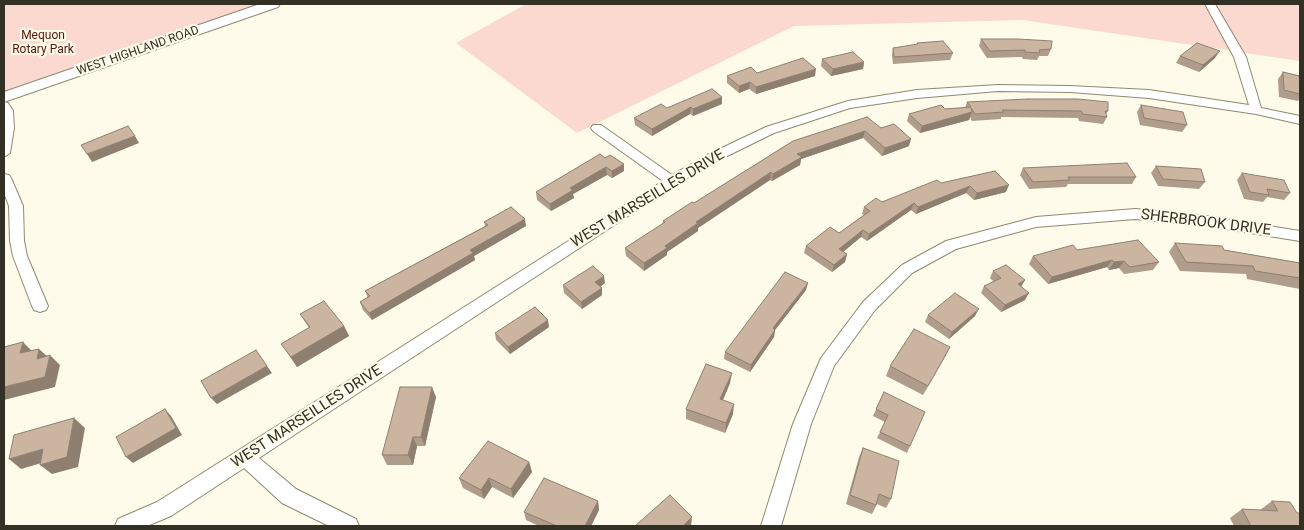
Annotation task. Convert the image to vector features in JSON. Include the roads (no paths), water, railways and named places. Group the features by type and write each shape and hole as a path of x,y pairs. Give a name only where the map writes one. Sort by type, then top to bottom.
{"main road":[{"name":"WEST HIGHLAND ROAD","path":"4,97 273,4"}],"street":[{"path":"1210,4 1240,58 1256,110"},
{"name":"WEST MARSEILLES DRIVE","path":"125,526 164,509 672,181 712,158 770,130 848,106 917,94 998,88 1070,89 1149,94 1256,110 1300,120"},
{"path":"4,106 7,111 8,128 4,153"},
{"path":"597,128 672,181"},
{"path":"4,178 16,206 17,241 20,256 40,306"},
{"name":"SHERBROOK DRIVE","path":"771,526 802,424 827,363 869,306 888,287 908,269 950,245 1036,222 1135,214 1200,220 1300,236"},
{"path":"245,457 289,496 349,526"}],"park label":[{"name":"Mequon Rotary Park","path":"43,43"}]}
